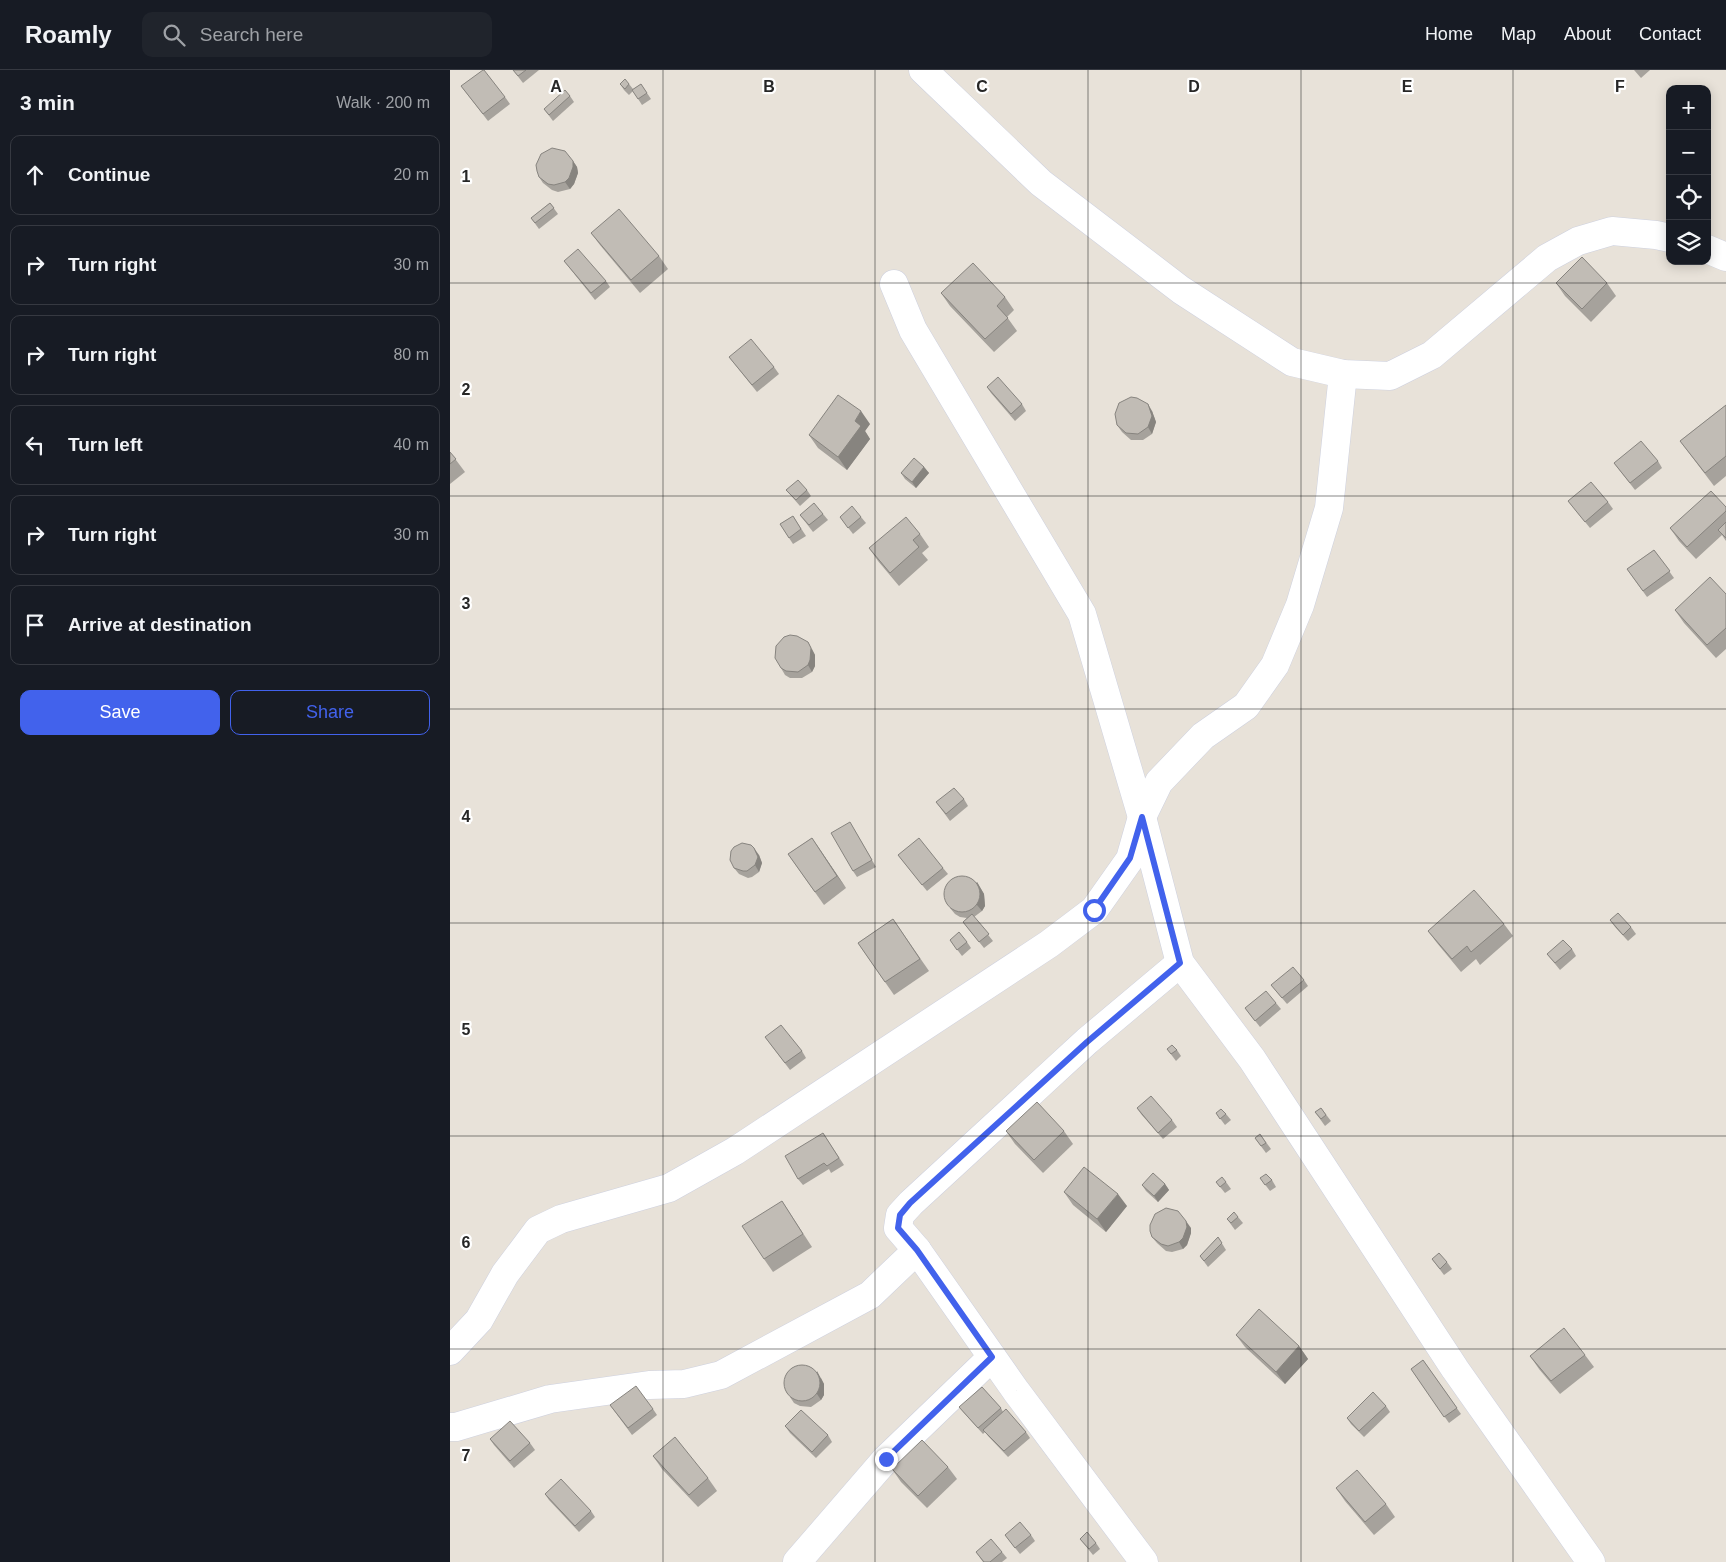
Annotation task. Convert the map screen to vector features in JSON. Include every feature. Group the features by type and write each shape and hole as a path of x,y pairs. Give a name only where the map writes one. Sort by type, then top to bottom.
{"street":[{"path":"923,70 1041,183 1181,290 1292,362 1343,374 1390,376 1432,355 1547,258 1578,241 1612,232 1666,237"},
{"path":"1711,251 1726,257"},
{"path":"894,284 912,330 1082,614 1142,817 1180,963 1252,1059 1455,1369 1591,1562"},
{"path":"450,1351 479,1320 505,1274 538,1230 561,1219 670,1188 735,1151 1049,944 1094,910 1130,858 1142,817 1159,782 1202,736 1246,706 1275,665 1300,605 1329,508 1343,374"},
{"path":"1144,1562 1016,1391 917,1250 898,1228 900,1215 910,1203 1087,1042 1180,963"},
{"path":"450,1427 456,1427 550,1399 649,1385 684,1384 721,1375 870,1295 917,1250"},
{"path":"797,1562 886,1459 992,1357"}],"building":[{"path":"483,70 505,97 483,114 461,86"},
{"path":"513,70 526,70 518,76"},
{"path":"625,79 629,84 625,89 620,84"},
{"path":"641,84 647,93 638,99 632,90"},
{"path":"565,90 570,96 549,115 544,109"},
{"path":"552,148 565,151 573,161 569,178 565,182 554,185 548,184 539,177 536,165 541,154"},
{"path":"550,203 554,208 535,223 531,218"},
{"path":"619,209 659,256 631,280 591,233"},
{"path":"578,249 606,281 591,293 564,261"},
{"path":"1582,257 1607,283 1582,309 1556,283"},
{"path":"973,263 1005,297 997,306 1008,318 985,339 941,293"},
{"path":"751,339 774,367 752,385 729,357"},
{"path":"998,377 1022,404 1011,414 987,387"},
{"path":"838,395 861,411 855,421 861,426 838,457 809,435"},
{"path":"1131,397 1148,404 1152,416 1148,427 1138,434 1126,433 1117,425 1115,414 1119,403"},
{"path":"1726,405 1726,456 1705,473 1680,441"},
{"path":"1641,441 1658,461 1630,483 1614,463"},
{"path":"450,452 456,459 450,464"},
{"path":"914,458 924,467 912,482 901,473"},
{"path":"798,480 807,490 796,500 786,490"},
{"path":"1591,482 1608,502 1585,522 1568,501"},
{"path":"1711,491 1726,507 1726,511 1687,547 1670,528"},
{"path":"814,503 823,514 809,525 800,515"},
{"path":"852,506 861,517 848,528 840,517"},
{"path":"793,516 801,529 789,538 780,524"},
{"path":"906,517 920,534 913,540 919,547 890,573 869,548"},
{"path":"1726,522 1726,538 1718,530"},
{"path":"1654,550 1670,571 1643,591 1627,569"},
{"path":"1710,577 1726,594 1726,628 1707,645 1675,610"},
{"path":"790,635 797,636 808,642 811,648 808,665 798,672 786,671 781,668 775,658 776,646 784,637"},
{"path":"954,788 964,799 946,814 936,802"},
{"path":"850,822 872,860 853,871 831,833"},
{"path":"812,838 837,876 815,892 788,854"},
{"path":"919,838 943,868 922,885 898,855"},
{"path":"742,843 751,845 758,857 755,865 747,871 734,868 730,860 731,851"},
{"path":"962,876 969,877 975,881 979,887 979,901 975,907 969,911 962,912 955,911 949,907 945,901 944,894 945,887 949,881 955,877"},
{"path":"1474,890 1504,924 1471,952 1467,946 1452,959 1428,931"},
{"path":"1618,913 1631,927 1623,935 1610,920"},
{"path":"972,914 989,934 979,942 963,922"},
{"path":"893,919 920,959 885,982 858,943"},
{"path":"959,932 967,942 957,950 950,940"},
{"path":"1563,940 1572,949 1555,963 1547,954"},
{"path":"1293,967 1304,980 1282,998 1271,985"},
{"path":"1266,991 1276,1003 1255,1021 1245,1008"},
{"path":"781,1025 802,1051 785,1063 765,1037"},
{"path":"1172,1045 1177,1050 1171,1054 1167,1049"},
{"path":"1151,1096 1172,1120 1158,1133 1137,1108"},
{"path":"1037,1102 1064,1131 1034,1160 1006,1131"},
{"path":"1321,1108 1326,1115 1321,1119 1315,1112"},
{"path":"1221,1109 1226,1114 1220,1119 1216,1113"},
{"path":"823,1133 839,1158 827,1166 824,1163 798,1179 785,1156"},
{"path":"1260,1134 1266,1143 1261,1146 1255,1138"},
{"path":"1084,1167 1118,1194 1097,1219 1064,1192"},
{"path":"1153,1173 1165,1184 1154,1196 1142,1185"},
{"path":"1266,1174 1272,1180 1265,1185 1260,1178"},
{"path":"1222,1177 1226,1182 1220,1187 1216,1182"},
{"path":"782,1201 803,1234 764,1259 742,1226"},
{"path":"1166,1208 1178,1211 1186,1221 1187,1227 1183,1238 1179,1242 1168,1246 1161,1244 1152,1237 1150,1231 1150,1225 1155,1214"},
{"path":"1234,1212 1238,1217 1231,1223 1227,1219"},
{"path":"1218,1237 1222,1243 1204,1261 1200,1256"},
{"path":"1439,1253 1447,1262 1440,1269 1432,1259"},
{"path":"1259,1309 1299,1346 1276,1372 1236,1335"},
{"path":"1564,1328 1585,1355 1551,1381 1530,1356"},
{"path":"1423,1360 1457,1408 1444,1417 1411,1369"},
{"path":"802,1365 809,1366 815,1370 819,1376 819,1390 815,1396 809,1400 802,1401 795,1400 789,1396 785,1390 784,1383 785,1376 789,1370 795,1366"},
{"path":"636,1386 653,1409 628,1428 610,1405"},
{"path":"982,1387 1001,1408 978,1428 959,1407"},
{"path":"1373,1392 1386,1406 1359,1431 1347,1418"},
{"path":"1006,1409 1026,1432 1004,1451 983,1430"},
{"path":"801,1410 828,1435 812,1452 785,1426"},
{"path":"510,1421 530,1443 510,1461 490,1439"},
{"path":"675,1437 708,1478 689,1495 653,1456"},
{"path":"922,1440 948,1467 918,1496 892,1469"},
{"path":"1357,1470 1386,1504 1365,1522 1336,1488"},
{"path":"561,1479 591,1511 575,1526 545,1494"},
{"path":"1020,1522 1031,1535 1015,1548 1005,1535"},
{"path":"1087,1532 1096,1543 1089,1549 1080,1539"},
{"path":"991,1539 1002,1552 990,1562 984,1562 976,1552"}],"route":[{"path":"886,1459 992,1357 917,1250 898,1228 900,1215 910,1203 957,1159 1087,1042 1180,963 1142,817 1130,858 1094,910"}]}
